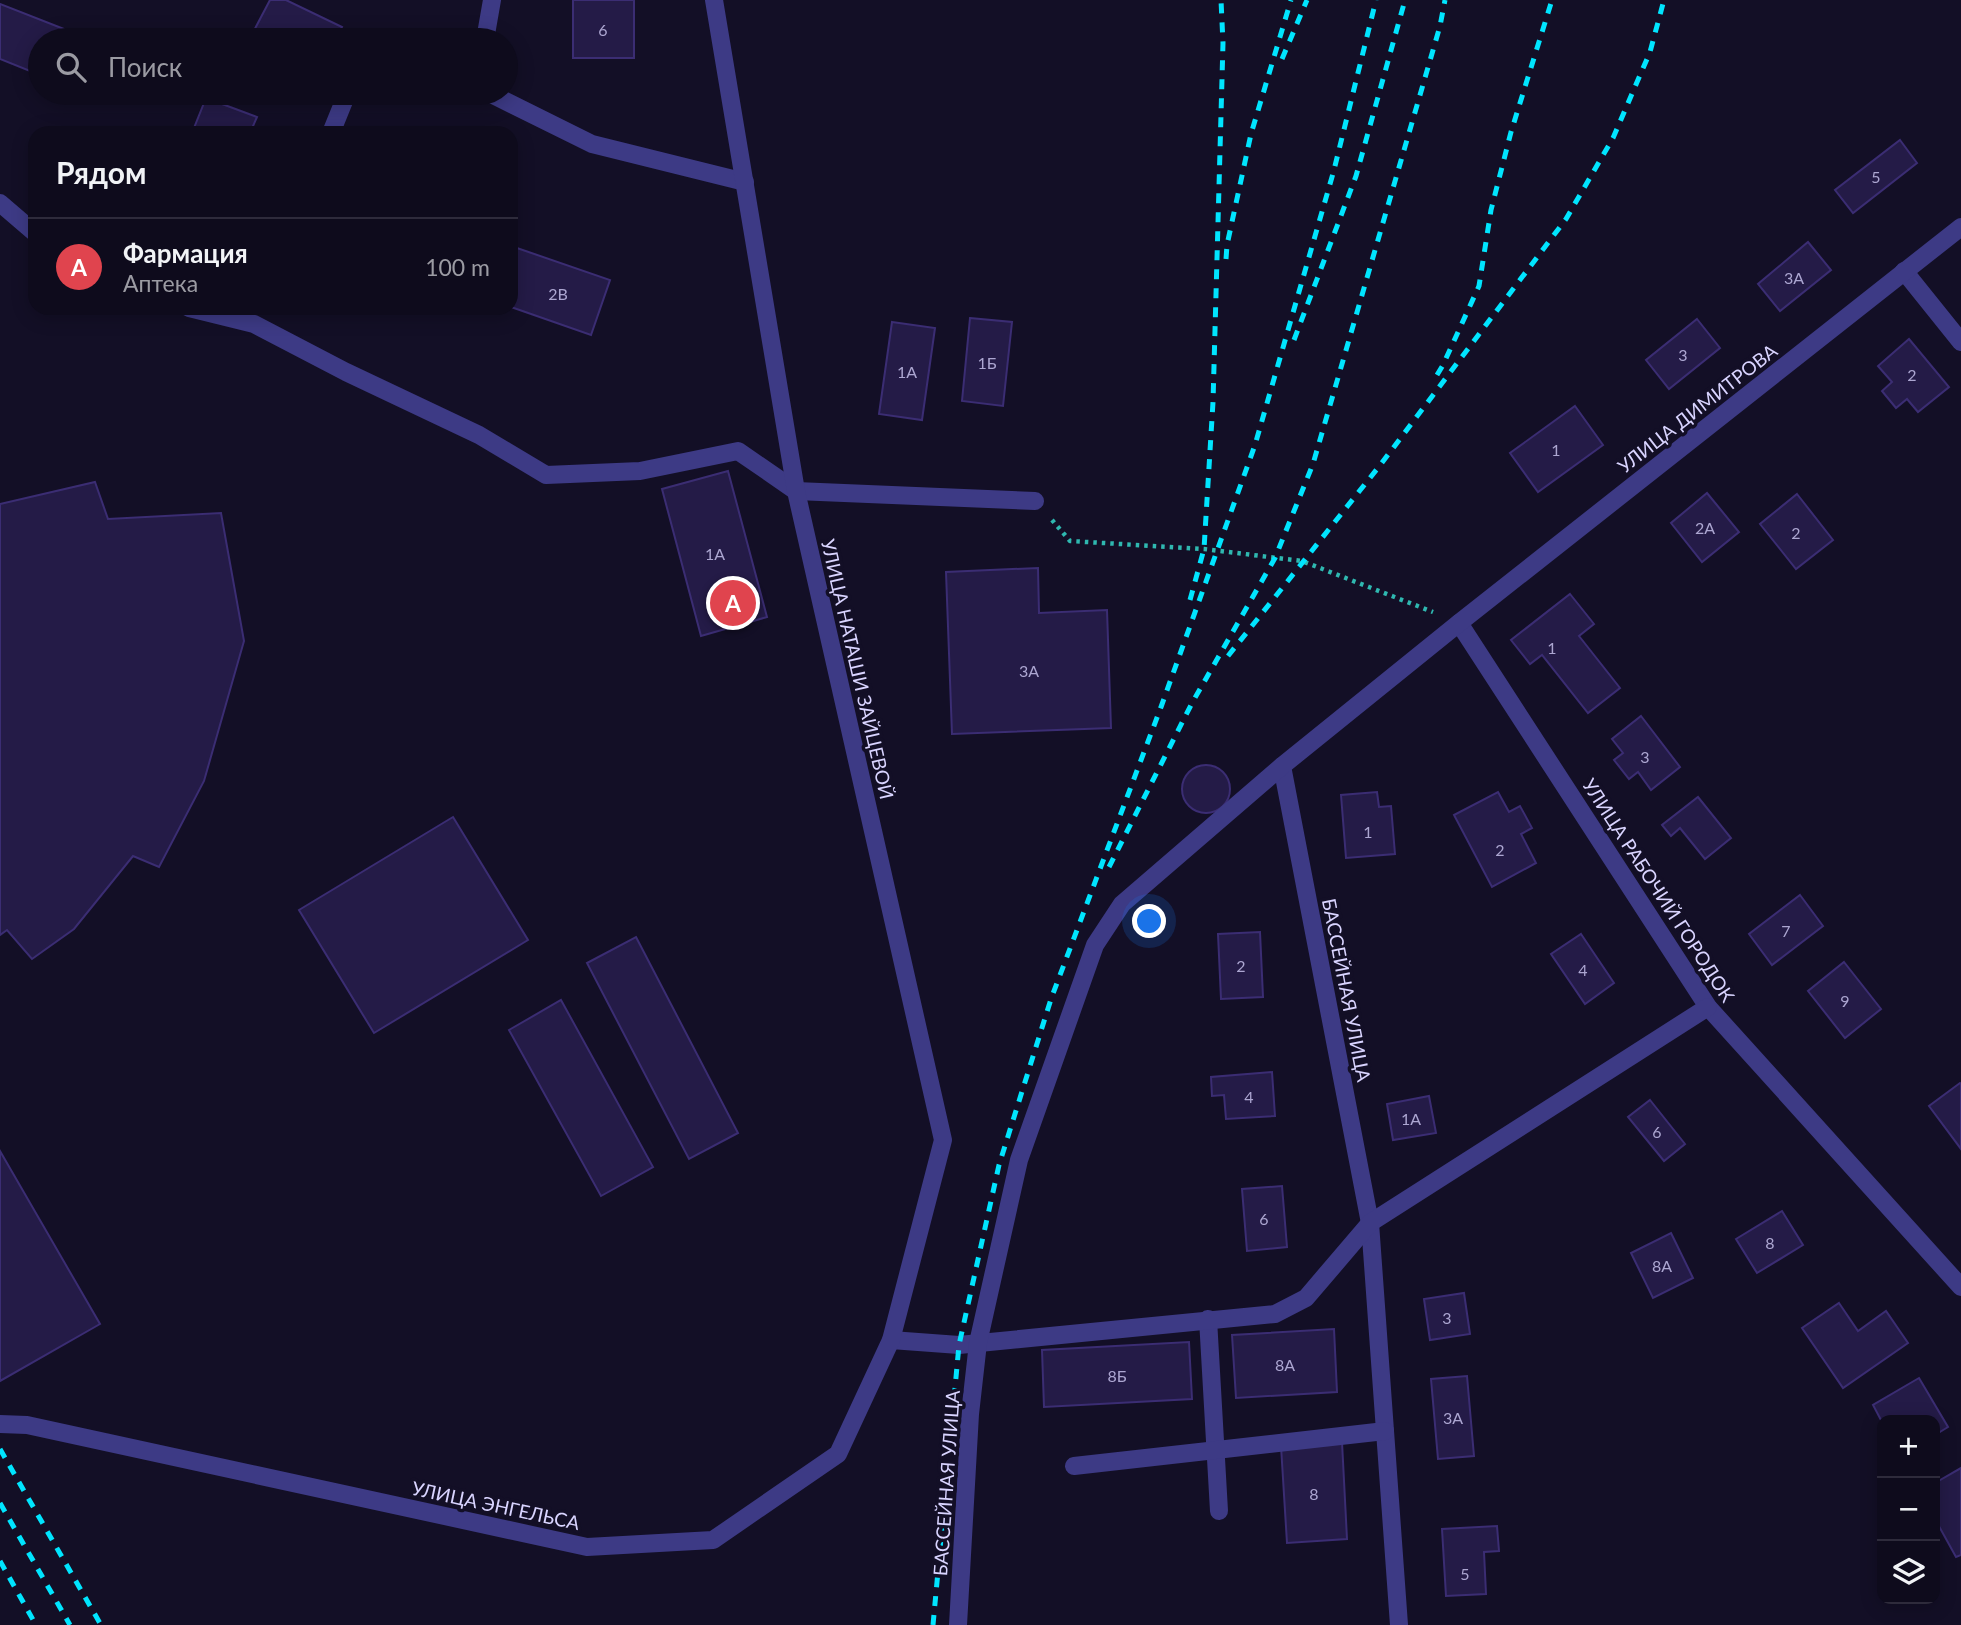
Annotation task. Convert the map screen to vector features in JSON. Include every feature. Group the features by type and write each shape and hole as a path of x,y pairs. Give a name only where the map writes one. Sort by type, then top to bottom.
{"street":[{"path":"487,28 492,0"},
{"name":"УЛИЦА НАТАШИ ЗАЙЦЕВОЙ","path":"714,0 796,491 943,1140 891,1340"},
{"path":"334,126 342,105"},
{"path":"513,105 592,144 745,182"},
{"path":"0,203 28,227"},
{"name":"УЛИЦА ДИМИТРОВА","path":"1282,766 1961,227"},
{"path":"1904,271 1961,342"},
{"path":"258,316 346,372 479,435 546,475 640,471 738,451 796,491 1035,501"},
{"name":"УЛИЦА РАБОЧИЙ ГОРОДОК","path":"1460,623 1708,1007 1961,1287"},
{"name":"БАССЕЙНАЯ УЛИЦА","path":"958,1625 970,1414 978,1343 1019,1160 1095,945 1122,904 1282,766 1370,1223 1399,1625"},
{"path":"891,1340 959,1345 1275,1314 1306,1298 1370,1223 1708,1007"},
{"path":"1208,1320 1219,1511"},
{"name":"УЛИЦА ЭНГЕЛЬСА","path":"0,1424 27,1425 587,1547 713,1541 838,1454 891,1340"},
{"path":"1074,1466 1385,1431"}],"path":[{"path":"1035,501 1070,541 1204,549 1302,561 1460,623"}],"building":[{"path":"270,0 286,0 342,27 341,28 255,28"},
{"path":"573,0 634,0 634,58 573,58"},
{"path":"0,4 61,28 28,28 28,70 0,59"},
{"path":"203,105 225,105 257,117 253,126 195,126"},
{"path":"1900,140 1917,163 1853,213 1835,190"},
{"path":"1808,242 1831,270 1780,311 1758,284"},
{"path":"518,248 610,280 591,335 518,309"},
{"path":"970,318 1012,322 1003,406 962,401"},
{"path":"1697,319 1720,348 1669,389 1646,360"},
{"path":"892,322 935,328 922,420 879,414"},
{"path":"1909,339 1949,387 1918,412 1907,399 1896,408 1882,391 1892,382 1878,366"},
{"path":"1575,406 1603,445 1538,492 1510,453"},
{"path":"728,471 767,617 701,636 662,489"},
{"path":"95,482 108,519 221,513 244,641 204,781 159,867 133,856 74,929 32,959 7,930 0,935 0,504"},
{"path":"1707,493 1739,532 1702,562 1671,523"},
{"path":"1797,494 1833,540 1796,569 1760,524"},
{"path":"1038,568 1039,613 1107,610 1111,728 952,734 946,572"},
{"path":"1570,594 1594,624 1579,636 1620,688 1588,713 1542,655 1530,664 1511,640"},
{"path":"1641,716 1680,767 1651,790 1638,772 1629,779 1614,760 1623,753 1612,739"},
{"path":"1206,765 1223,772 1230,789 1223,806 1206,813 1189,806 1182,789 1189,772"},
{"path":"1377,792 1379,807 1391,806 1395,854 1346,858 1341,795"},
{"path":"1498,792 1509,812 1520,806 1532,828 1521,834 1536,863 1492,887 1454,815"},
{"path":"1698,797 1731,838 1705,859 1680,828 1671,836 1662,825"},
{"path":"453,817 528,940 374,1033 299,910"},
{"path":"1800,895 1823,926 1772,965 1749,934"},
{"path":"1260,932 1263,997 1221,999 1218,934"},
{"path":"1581,934 1614,983 1585,1004 1551,954"},
{"path":"636,937 738,1133 689,1159 587,963"},
{"path":"1844,962 1881,1009 1845,1038 1808,991"},
{"path":"561,1000 653,1167 601,1196 509,1030"},
{"path":"1272,1072 1275,1116 1226,1119 1224,1095 1212,1096 1211,1077"},
{"path":"1961,1084 1961,1149 1929,1106"},
{"path":"1429,1096 1436,1133 1393,1140 1387,1104"},
{"path":"1650,1100 1685,1144 1664,1161 1628,1117"},
{"path":"0,1151 100,1324 0,1381"},
{"path":"1282,1186 1287,1247 1247,1251 1242,1189"},
{"path":"1782,1211 1803,1245 1757,1273 1736,1239"},
{"path":"1671,1233 1693,1278 1653,1298 1631,1253"},
{"path":"1464,1293 1470,1334 1430,1340 1424,1299"},
{"path":"1839,1303 1858,1331 1886,1311 1908,1343 1843,1388 1802,1328"},
{"path":"1334,1329 1337,1392 1236,1398 1232,1335"},
{"path":"1189,1342 1192,1399 1044,1407 1042,1350"},
{"path":"1467,1376 1474,1456 1438,1459 1431,1379"},
{"path":"1919,1378 1948,1427 1940,1432 1940,1415 1878,1415 1873,1405"},
{"path":"1342,1442 1347,1539 1287,1543 1281,1446"},
{"path":"1961,1468 1961,1555 1956,1557 1940,1528 1940,1480"},
{"path":"1497,1526 1499,1551 1484,1552 1486,1594 1446,1596 1442,1529"}],"railway":[{"path":"1190,600 1204,549 1213,402 1223,43 1221,0"},
{"path":"1226,259 1251,134 1291,0"},
{"path":"1282,59 1307,0"},
{"path":"933,1625 959,1345 999,1165 1051,999 1161,707 1255,445 1334,170 1376,0"},
{"path":"1294,340 1356,176 1405,0"},
{"path":"1109,867 1192,703 1275,558 1313,464 1440,26 1445,0"},
{"path":"1437,375 1479,286 1491,210 1511,132 1552,0"},
{"path":"1228,656 1381,464 1566,219 1613,138 1650,52 1664,0"},
{"path":"0,1449 101,1625"},
{"path":"0,1503 70,1625"},
{"path":"0,1561 36,1625"}],"place":[{"name":"Фармация","path":"733,603"}]}
